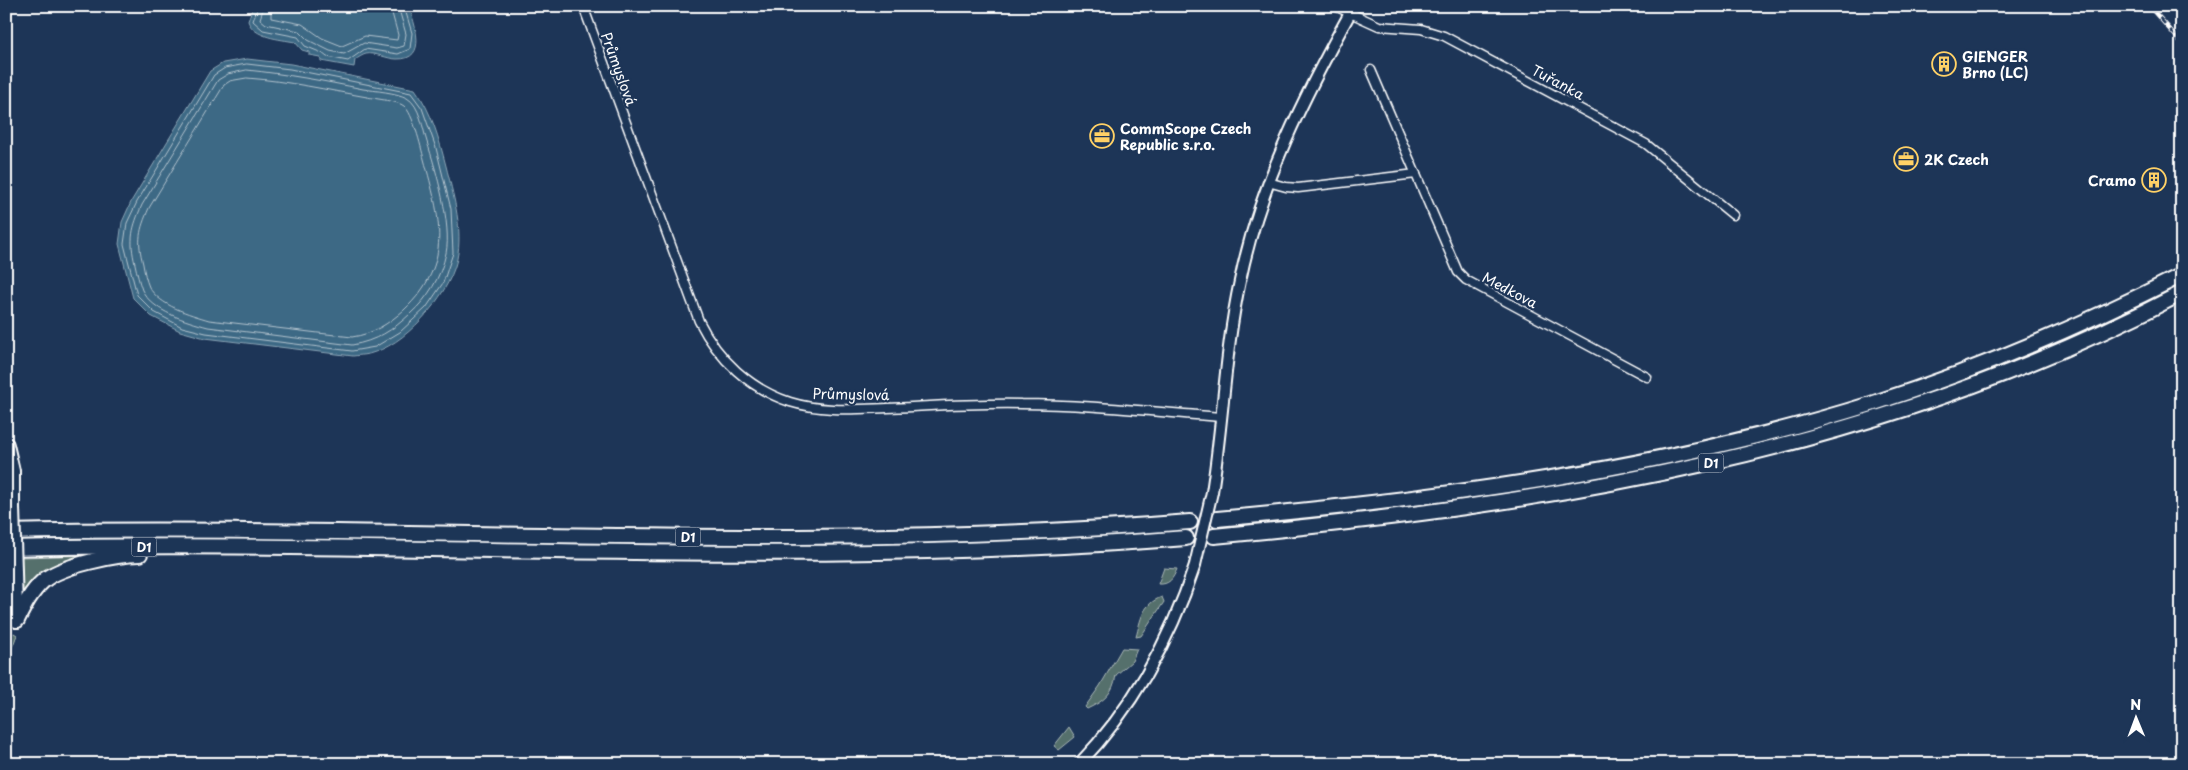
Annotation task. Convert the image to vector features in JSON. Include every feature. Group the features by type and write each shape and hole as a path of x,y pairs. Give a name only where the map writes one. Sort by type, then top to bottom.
{"highway":[{"name":"D1","path":"1217,520 1395,501 1523,482 1655,459 1769,433 1873,403 1979,366 2098,316 2182,275"},
{"name":"D1","path":"1214,536 1361,521 1480,505 1647,477 1790,444 1922,404 1988,380 2070,346 2182,293"},
{"path":"6,446 12,471 14,612 17,620 34,590 44,580 63,570 88,563 135,554 233,554 282,548"},
{"name":"D1","path":"6,532 185,530 746,538 992,534 1190,522"},
{"path":"6,526 38,532"},
{"name":"D1","path":"6,548 282,548 783,554 992,550 1186,538"}],"street":[{"name":"Průmyslová","path":"583,6 699,321 708,338 727,362 763,390 790,402 829,408 1048,404 1222,417"},
{"name":"Tuřanka","path":"1335,6 1352,10 1379,26 1421,29 1444,36 1646,144 1733,216"},
{"path":"1079,764 1104,735 1142,681 1175,620 1195,565 1212,492 1239,283 1254,224 1268,182 1290,129 1352,10"},
{"name":"Medkova","path":"1371,70 1458,272 1466,280 1646,377"},
{"path":"1268,182 1298,188 1416,174"}],"green space":[{"path":"97,555 53,567 35,580 21,600 21,557"},
{"path":"1164,568 1177,569 1170,581 1158,584"},
{"path":"1162,597 1164,602 1141,636 1136,637 1146,608"},
{"path":"14,633 17,635 6,663 6,636"},
{"path":"1122,648 1137,649 1132,661 1116,675 1113,687 1107,696 1087,709 1085,707 1100,686"},
{"path":"1069,727 1075,737 1059,750 1054,746"}],"water":[{"path":"253,6 409,6 416,31 416,47 413,54 407,58 397,59 365,54 355,60 354,67 321,61 320,57 309,55 309,52 302,50 295,42 268,37 251,27 248,21"},
{"path":"247,59 291,64 415,89 426,107 438,136 454,198 459,231 458,253 455,267 448,282 428,312 402,337 388,346 372,353 353,356 205,338 180,331 151,316 133,298 119,244 122,222 132,200 210,71 223,63"}],"railway":[{"path":"2149,6 2182,43"}],"place":[{"name":"GIENGER Brno (LC)","path":"1944,64"},
{"name":"CommScope Czech Republic s.r.o.","path":"1102,136"},
{"name":"2K Czech","path":"1906,159"},
{"name":"Cramo","path":"2154,180"}]}
